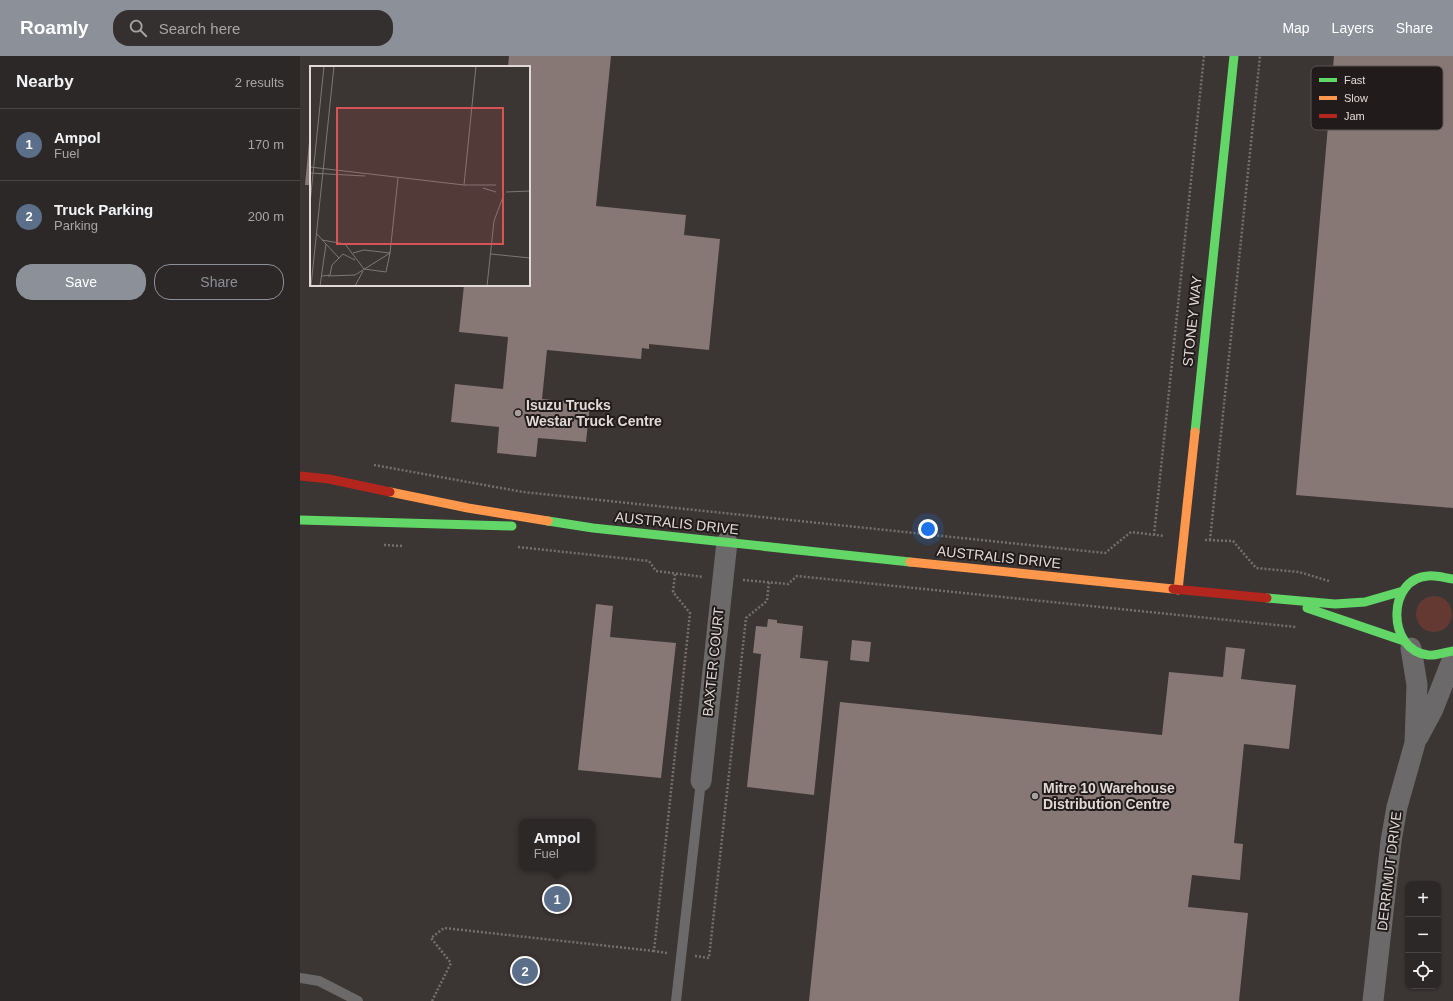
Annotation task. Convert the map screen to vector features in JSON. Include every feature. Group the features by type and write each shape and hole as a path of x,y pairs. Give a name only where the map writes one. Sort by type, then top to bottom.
{"street":[{"name":"STONEY WAY","path":"1178,590 1234,56"},
{"name":"AUSTRALIS DRIVE","path":"300,476 329,479 468,508 593,528 1178,590 1354,604 1403,591"},
{"name":"AUSTRALIS DRIVE","path":"300,520 593,528"},
{"name":"BAXTER COURT","path":"700,781 726,542"},
{"path":"1408,644 1397,627 1395,612 1396,604 1403,591 1418,579 1426,576 1436,575 1453,579"},
{"name":"AUSTRALIS DRIVE","path":"1284,599 1339,621 1408,644 1428,655 1437,656 1453,651"},
{"name":"DERRIMUT DRIVE","path":"1408,644 1417,685 1415,743"},
{"name":"DERRIMUT DRIVE","path":"1373,1001 1391,841 1397,807 1415,743 1432,709 1453,658"}],"lane":[{"path":"676,1001 700,781"},
{"path":"300,978 319,981 358,1001"}],"path":[{"path":"371,464 523,492 1105,553 1131,532 1154,535 1204,56"},
{"path":"1210,540 1260,56"},
{"path":"432,1001 451,963 431,938 444,928 654,951"}],"shaded area":[{"path":"1434,596 1444,599 1449,604 1452,614 1449,624 1444,629 1434,632 1424,629 1419,624 1416,614 1419,604 1424,599"}],"building":[{"path":"509,56 611,56 596,206 686,215 684,235 720,239 709,350 649,344 649,349 642,348 641,359 547,350 542,399 590,404 586,442 538,438 536,457 497,453 499,427 451,422 455,384 503,389 508,337 459,332 464,286 530,286 530,66 508,66"},
{"path":"1334,56 1453,56 1453,508 1296,495 1328,130 1443,130 1443,66 1333,66"},
{"path":"310,131 310,185 305,185"},
{"path":"596,604 613,606 610,637 676,643 661,778 578,770"},
{"path":"768,619 777,620 777,623 803,626 800,658 828,661 814,795 747,787 761,654 753,653 756,626 767,627"},
{"path":"852,640 871,642 869,662 850,660"},
{"name":"Mitre 10 Warehouse Distribution Centre","path":"1226,647 1245,649 1241,679 1296,685 1289,749 1244,744 1234,843 1243,844 1240,880 1192,875 1188,907 1248,913 1239,1001 809,1001 840,702 1162,735 1169,672 1223,677"}],"traffic: fast":[{"path":"1195,432 1234,56"},
{"path":"300,520 512,526"},
{"path":"548,521 593,528 910,562"},
{"path":"1453,579 1428,576 1415,580 1405,588 1399,601 1397,614 1399,628 1405,641 1414,650 1428,655 1453,651"},
{"path":"1267,598 1335,604 1365,602 1403,591"},
{"path":"1307,608 1404,641"}],"traffic: slow":[{"path":"1178,590 1195,432"},
{"path":"390,492 468,508 548,521"},
{"path":"910,562 1173,589"}],"traffic: jam":[{"path":"300,476 329,479 390,492"},
{"path":"1173,589 1267,598"}],"place":[{"name":"Isuzu Trucks Westar Truck Centre","path":"518,413"},
{"name":"Mitre 10 Warehouse Distribution Centre","path":"1035,796"},
{"name":"Ampol","path":"557,899"},
{"name":"Truck Parking","path":"525,971"}]}
